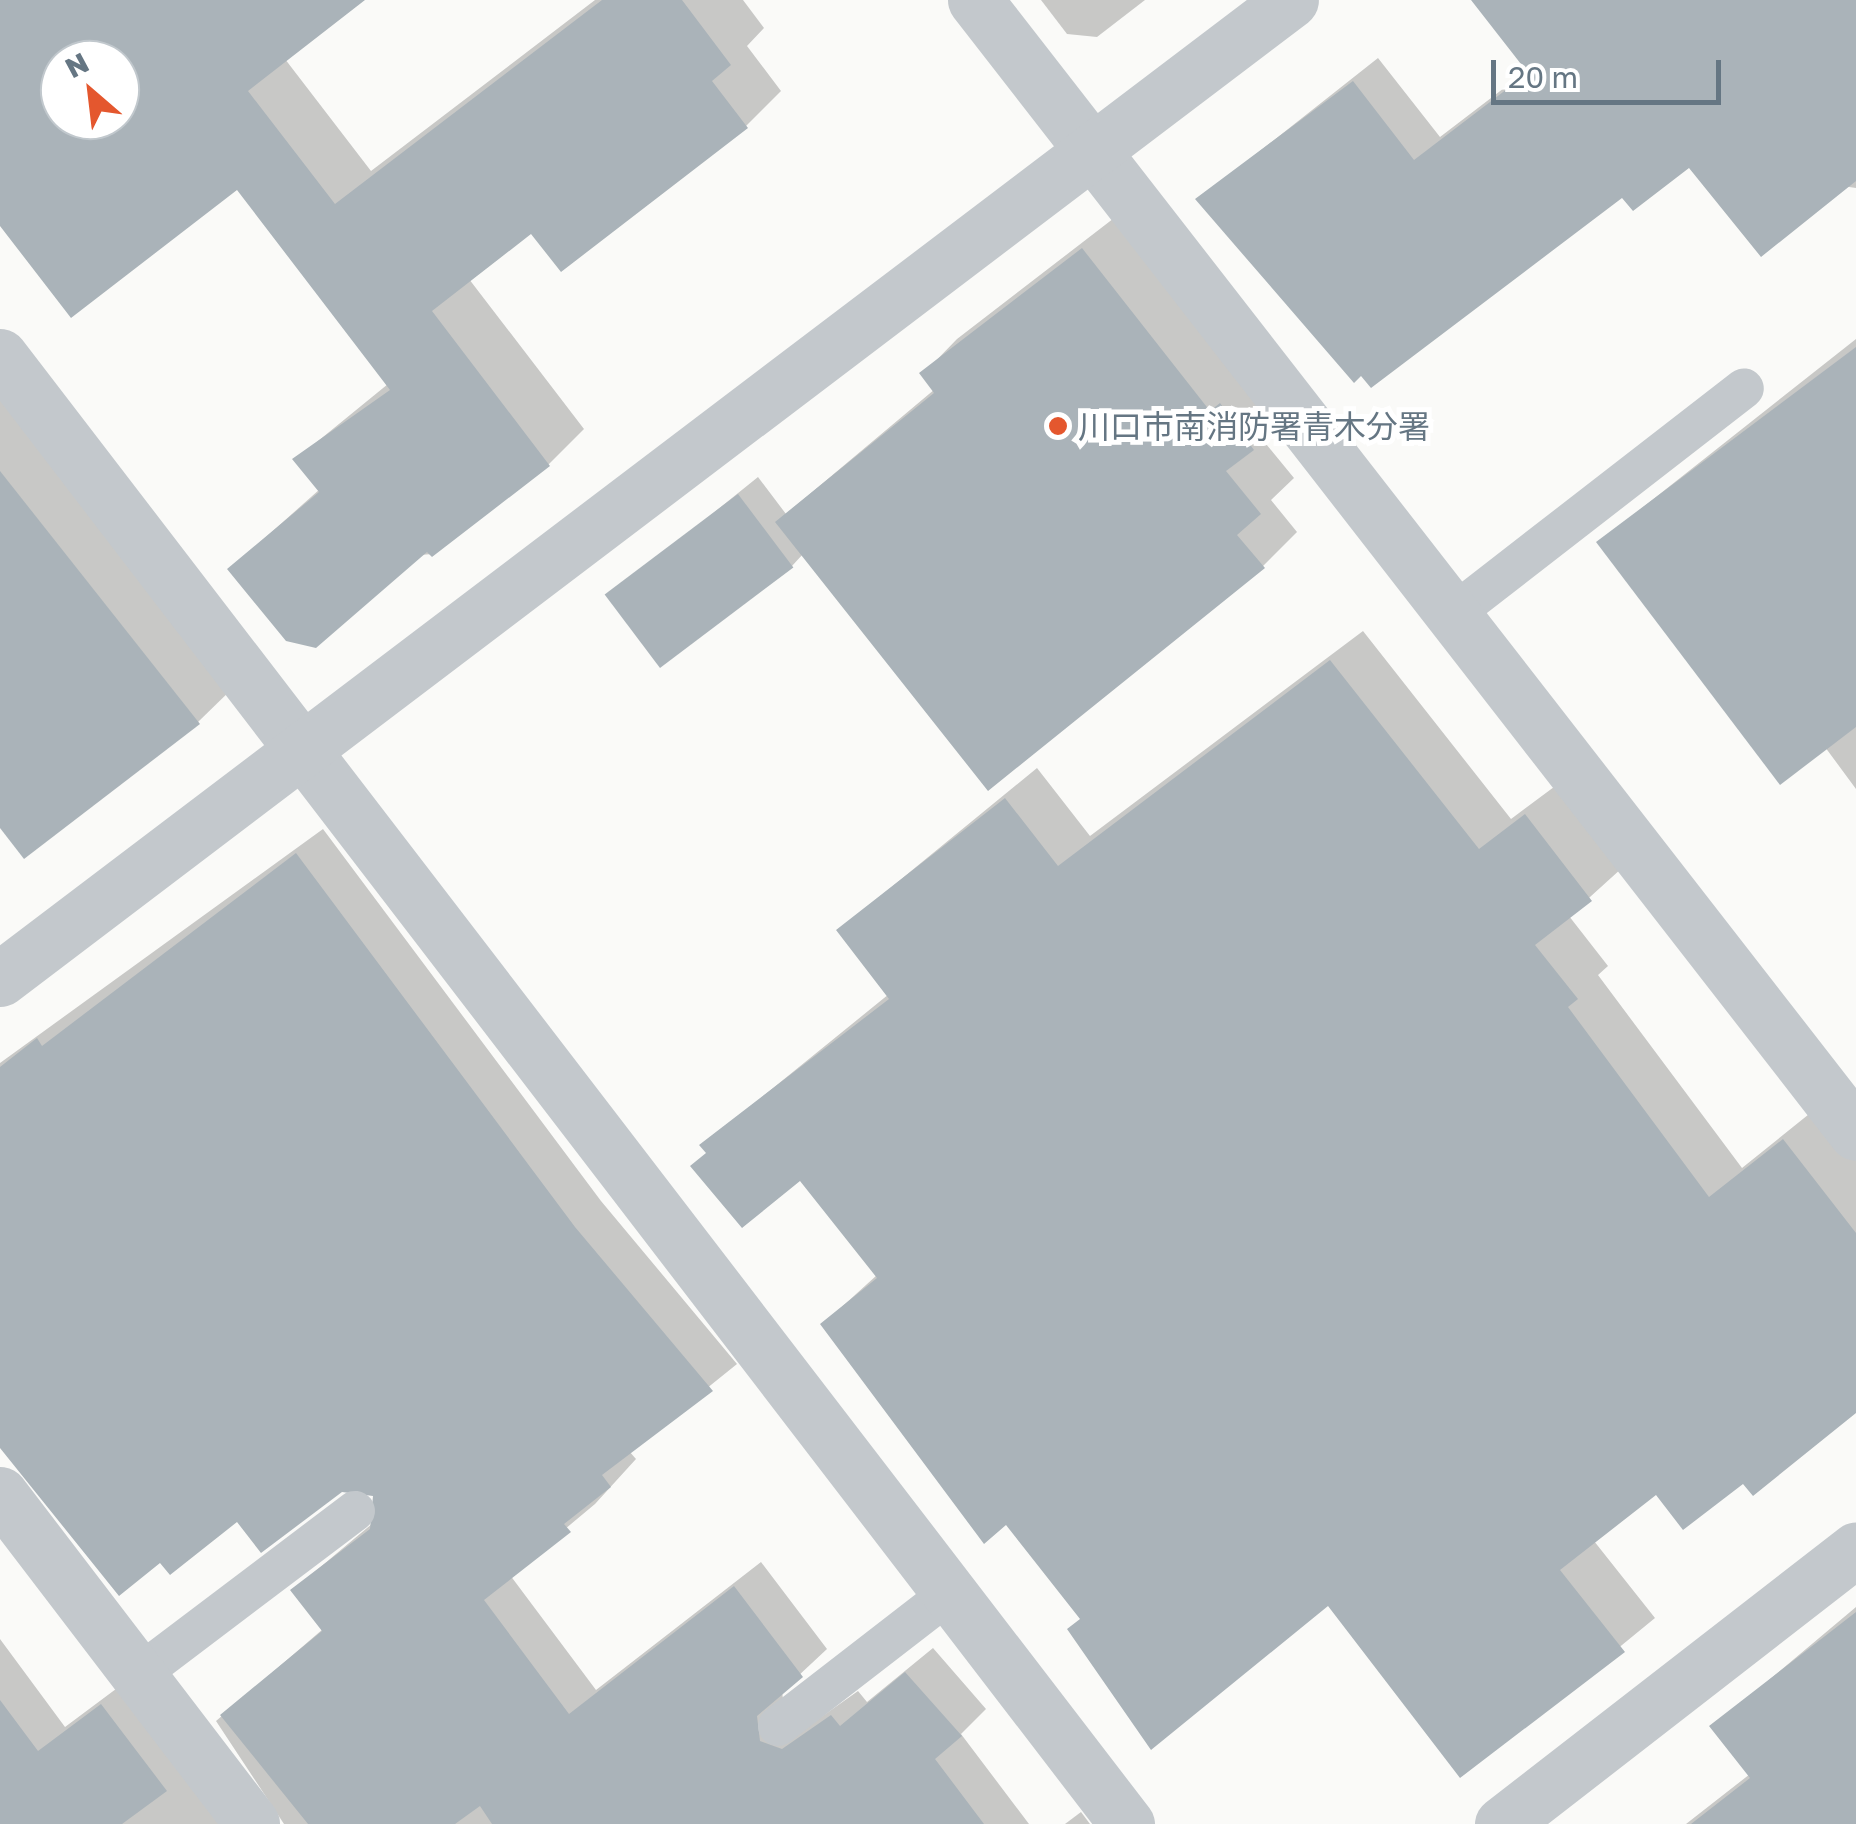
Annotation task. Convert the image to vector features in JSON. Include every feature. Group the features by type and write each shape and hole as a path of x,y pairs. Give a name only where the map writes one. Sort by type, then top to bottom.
{"street":[{"path":"976,0 1856,1132"},
{"path":"0,979 1291,0"},
{"path":"0,356 300,754 1127,1824"},
{"path":"0,1494 252,1824"},
{"path":"1502,1824 1856,1549"}],"lane":[{"path":"1453,614 1744,388"},
{"path":"138,1675 355,1511"},
{"path":"778,1726 950,1594"}],"building":[{"path":"0,0 365,0 248,91 335,204 602,0 682,0 731,65 712,81 748,128 561,272 531,234 432,311 550,466 432,557 427,552 316,648 286,641 227,569 319,492 292,459 390,390 237,190 71,318 0,226"},
{"path":"1471,0 1856,0 1856,181 1761,257 1689,168 1633,211 1622,198 1371,388 1361,376 1354,383 1195,199 1353,81 1414,160 1528,73"},
{"path":"1082,248 1210,411 1220,403 1254,450 1226,471 1261,514 1237,535 1265,568 988,791 775,522 934,393 919,373"},
{"path":"1856,347 1856,727 1780,785 1596,542"},
{"path":"0,471 200,724 24,859 0,828"},
{"path":"738,494 793,567 660,668 605,595"},
{"path":"1330,660 1479,849 1525,814 1592,901 1535,945 1578,999 1568,1007 1709,1197 1783,1139 1856,1233 1856,1413 1753,1496 1743,1484 1683,1530 1656,1495 1560,1570 1625,1652 1460,1778 1328,1606 1151,1750 1067,1629 1080,1619 1006,1525 984,1544 820,1324 877,1278 800,1181 742,1228 690,1166 706,1153 699,1145 889,999 836,930 1005,798 1058,866"},
{"path":"296,853 575,1227 713,1391 602,1475 611,1487 564,1524 571,1532 484,1600 569,1714 734,1586 803,1677 757,1716 760,1741 782,1749 831,1715 840,1726 905,1672 962,1736 935,1759 984,1824 492,1824 480,1806 455,1824 308,1824 220,1715 322,1631 290,1590 370,1529 373,1496 342,1492 261,1553 237,1522 170,1575 160,1563 119,1596 0,1448 0,1067 37,1038 42,1046"},
{"path":"1856,1612 1856,1824 1691,1824 1750,1778 1709,1726"},
{"path":"0,1700 38,1751 101,1704 167,1791 122,1824 0,1824"}],"place":[{"name":"川口市南消防署青木分署","path":"1058,426"}]}
